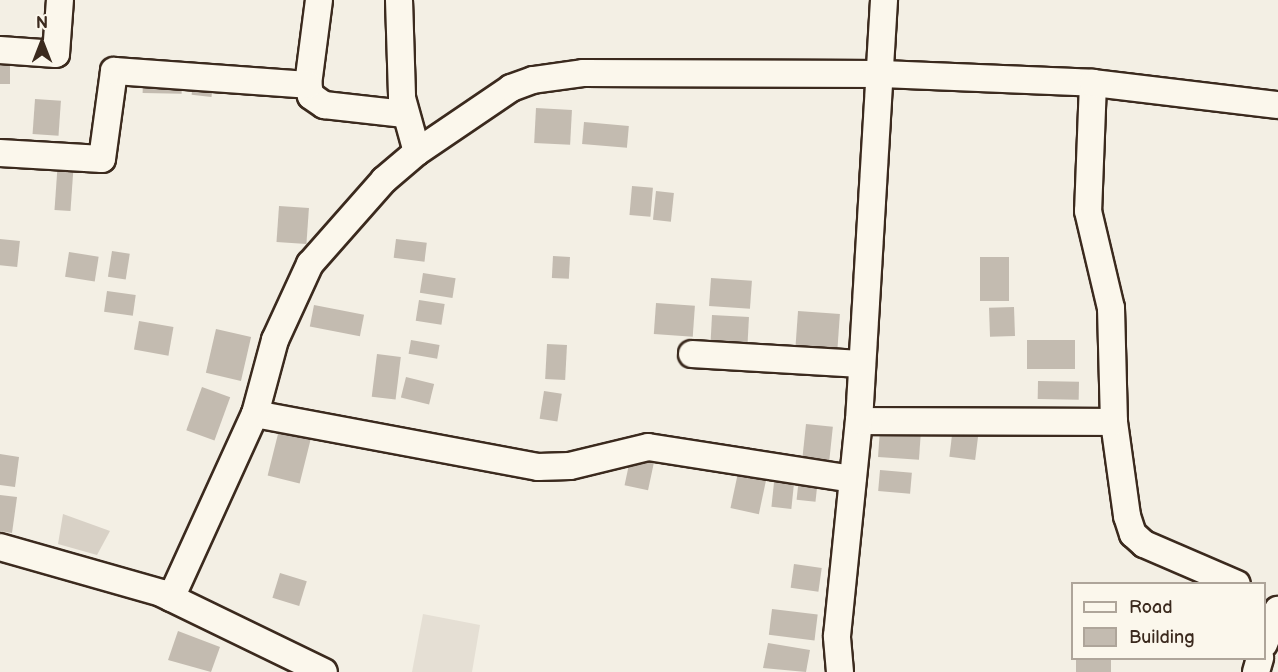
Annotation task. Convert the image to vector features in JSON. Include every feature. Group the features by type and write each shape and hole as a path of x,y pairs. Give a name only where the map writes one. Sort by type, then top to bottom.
{"street":[{"path":"0,50 56,54 60,0"},
{"path":"319,0 308,85 311,96 324,105 404,114"},
{"path":"399,0 404,114 417,152"},
{"path":"840,672 837,636 859,421 882,74 884,0"},
{"path":"0,153 102,159 114,71 308,85"},
{"path":"171,597 255,414 275,340 310,264 384,180 417,152 511,88 533,80 583,73 882,74 1093,84 1278,105"},
{"path":"1093,84 1087,191 1110,308 1114,422 1127,516 1133,534 1144,544 1232,582"},
{"path":"692,354 861,364"},
{"path":"255,414 538,467 570,466 648,447 853,478"},
{"path":"859,421 1114,422"},
{"path":"0,547 171,597 322,672"},
{"path":"1266,639 1278,610"}],"shaded area":[{"path":"63,514 110,531 97,555 58,544"},
{"path":"423,614 480,625 472,672 412,672"}],"building":[{"path":"0,51 10,51 10,84 0,84"},
{"path":"143,72 182,73 182,94 143,93"},
{"path":"194,72 214,74 211,97 192,95"},
{"path":"35,99 61,101 58,136 33,134"},
{"path":"536,108 572,110 570,145 534,143"},
{"path":"584,122 629,126 627,148 582,144"},
{"path":"58,160 74,161 70,211 55,210"},
{"path":"632,186 653,188 650,217 629,215"},
{"path":"656,191 674,193 671,222 653,220"},
{"path":"279,206 309,208 306,244 276,242"},
{"path":"0,239 20,241 17,267 0,265"},
{"path":"396,239 427,243 424,262 394,258"},
{"path":"112,251 130,254 126,279 108,277"},
{"path":"69,252 99,257 95,281 65,277"},
{"path":"553,256 570,257 569,279 552,278"},
{"path":"980,257 1009,257 1009,301 980,301"},
{"path":"423,273 456,278 452,298 420,293"},
{"path":"711,278 752,281 750,309 709,306"},
{"path":"107,291 136,295 133,316 104,312"},
{"path":"419,300 445,304 441,325 416,321"},
{"path":"656,303 695,306 693,337 654,334"},
{"path":"314,305 364,315 360,336 310,327"},
{"path":"1014,307 1015,336 990,337 989,308"},
{"path":"798,311 840,314 837,352 795,349"},
{"path":"712,315 749,317 747,349 710,347"},
{"path":"139,321 173,327 168,356 134,350"},
{"path":"216,329 251,337 241,381 206,373"},
{"path":"411,340 440,345 437,359 409,354"},
{"path":"1027,340 1075,340 1075,369 1027,369"},
{"path":"547,344 567,345 565,380 545,379"},
{"path":"377,354 401,357 396,400 372,397"},
{"path":"406,377 434,384 429,404 401,397"},
{"path":"1038,381 1079,382 1079,400 1038,399"},
{"path":"202,387 230,397 214,440 186,430"},
{"path":"544,391 562,394 557,421 540,419"},
{"path":"806,424 833,427 829,465 802,462"},
{"path":"953,427 979,430 975,460 949,457"},
{"path":"880,429 921,432 919,460 878,457"},
{"path":"279,430 311,438 300,484 268,476"},
{"path":"0,454 19,457 15,487 0,485"},
{"path":"631,455 654,460 648,490 625,485"},
{"path":"739,468 767,474 759,514 730,508"},
{"path":"880,470 912,473 910,494 878,491"},
{"path":"775,473 795,475 791,509 771,507"},
{"path":"799,477 818,479 815,502 797,500"},
{"path":"0,495 17,497 12,533 0,531"},
{"path":"794,564 822,568 818,592 791,588"},
{"path":"280,573 307,581 299,606 272,598"},
{"path":"772,609 818,615 814,640 769,635"},
{"path":"178,631 220,647 211,672 168,660"},
{"path":"768,643 810,650 806,672 763,668"},
{"path":"1076,660 1111,660 1111,672 1076,672"}]}
